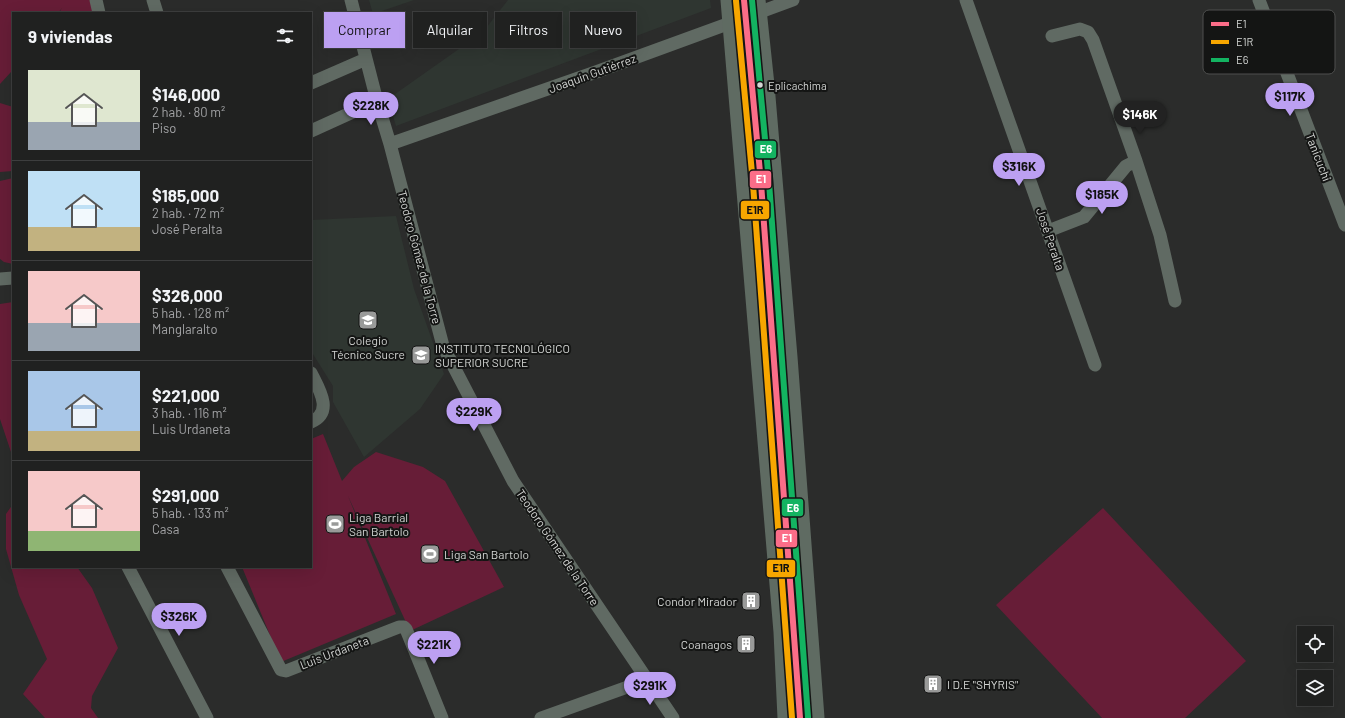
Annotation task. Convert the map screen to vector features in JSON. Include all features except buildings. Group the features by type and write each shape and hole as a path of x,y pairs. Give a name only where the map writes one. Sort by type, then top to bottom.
{"main road":[{"path":"729,0 782,632 786,718"},
{"path":"758,6 788,342 816,718"}],"street":[{"path":"96,0 99,12"},
{"path":"153,0 157,12"},
{"name":"Teodoro Gómez de la Torre","path":"351,0 443,346 513,481 674,718"},
{"name":"Joaquín Gutiérrez","path":"390,144 596,72 731,22 758,6 793,0"},
{"name":"José Peralta","path":"966,0 1095,365"},
{"name":"Tanicuchi","path":"1259,0 1263,10"},
{"path":"1052,36 1080,29 1088,32 1093,40 1136,161 1160,235 1175,301"},
{"path":"312,83 366,59"},
{"name":"Tanicuchi","path":"1287,74 1345,225"},
{"path":"312,131 377,101"},
{"path":"1048,231 1084,218 1126,166 1136,161"},
{"path":"0,279 12,278"},
{"path":"312,375 321,396 323,406 320,415 312,421"},
{"path":"129,568 207,718"},
{"name":"Luis Urdaneta","path":"228,568 281,670 286,671 399,627 404,627 442,718"},
{"path":"541,718 564,714 647,680"}],"shaded area":[{"path":"0,0 92,0 95,12 60,12 62,8 59,12 12,12 11,72 0,84"},
{"path":"369,0 414,0 379,12 372,12"},
{"path":"508,0 710,0 711,8 636,36 636,12 570,12 570,48 604,48 396,126 388,99 460,48 487,48 487,27 495,17 495,48 562,48 562,12 499,12"},
{"path":"0,103 12,107 12,171 0,172"},
{"path":"12,178 12,264 4,262 0,259 0,181"},
{"name":"Colegio Técnico Sucre","path":"396,216 414,289 444,374 420,409 364,457 333,402 333,386 312,353 312,220"},
{"path":"12,302 12,455 0,419 0,304"},
{"path":"323,434 342,481 354,467 376,452 423,467 445,481 504,587 410,631 348,496 396,614 281,662 242,568 312,568 312,439"},
{"path":"12,505 12,568 78,568 92,588 118,648 92,696 91,708 98,718 45,718 23,694 47,659 19,595 6,549 6,514"},
{"path":"1103,508 1246,661 1185,718 1102,718 996,605"}],"transit line":[{"name":"E1","path":"744,0 761,183 800,718"},
{"name":"E6","path":"752,0 769,182 808,717"},
{"name":"E1R","path":"736,1 753,184 792,718"}],"place":[{"name":"Eplicachima","path":"760,85"},
{"name":"Colegio Técnico Sucre","path":"368,320"},
{"name":"INSTITUTO TECNOLÓGICO SUPERIOR SUCRE","path":"421,355"},
{"name":"Liga Barrial San Bartolo","path":"335,524"},
{"name":"Liga San Bartolo","path":"430,554"},
{"name":"Condor Mirador","path":"751,601"},
{"name":"Coanagos","path":"746,644"},
{"name":"I D.E \"SHYRIS\"","path":"933,684"}]}
